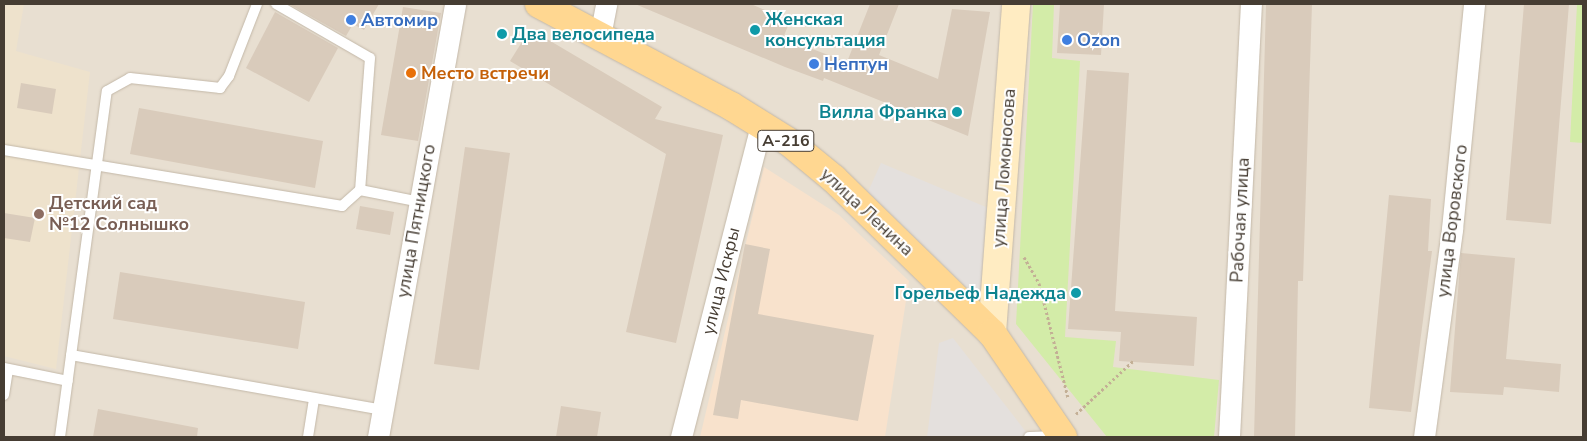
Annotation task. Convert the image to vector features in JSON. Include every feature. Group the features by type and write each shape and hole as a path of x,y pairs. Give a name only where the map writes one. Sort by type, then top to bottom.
{"main road":[{"name":"улица Ленина","path":"539,4 761,125 789,142 834,179 992,333 1063,437"}],"street":[{"name":"улица Пятницкого","path":"378,437 455,4"},
{"path":"600,36 606,4"},
{"name":"улица Ломоносова","path":"992,333 1016,4"},
{"name":"Рабочая улица","path":"1229,437 1251,4"},
{"name":"улица Воровского","path":"1424,437 1453,220 1474,4"},
{"name":"улица Искры","path":"680,437 761,125"}],"lane":[{"path":"60,437 107,91 130,78 220,88 229,76 257,4"},
{"path":"4,150 342,206 360,190 370,58 276,4"},
{"path":"360,190 420,202"},
{"path":"71,355 382,410"},
{"path":"4,394 6,368 68,381"},
{"path":"308,437 314,398"},
{"path":"1029,437 1063,437"}],"path":[{"path":"1020,251 1039,283 1073,417 1133,362"}],"shaded area":[{"path":"4,4 1583,4 1583,437 4,437"},
{"name":"Детский сад №12 Солнышко","path":"4,4 24,4 16,51 90,72 56,369 4,356"},
{"path":"881,163 993,210 984,312 866,196"},
{"path":"764,167 839,215 909,281 885,437 700,437"},
{"path":"953,338 1030,437 927,437 939,343"}],"green space":[{"path":"1033,4 1054,4 1052,58 1080,61 1065,337 1116,341 1113,367 1219,380 1214,437 1107,437 1016,324"},
{"path":"1577,4 1583,4 1583,143 1570,142"}],"building":[{"name":"Автомир","path":"289,4 379,4 364,30 353,24 346,36"},
{"path":"635,4 751,4 790,21 783,38 847,62 870,4 899,4 879,55 938,79 952,9 990,12 968,136 824,78 823,81 785,67"},
{"path":"1060,4 1104,4 1101,55 1057,53"},
{"path":"1266,4 1312,4 1303,281 1298,281 1295,437 1254,437"},
{"path":"1524,4 1569,4 1551,224 1506,220"},
{"path":"403,7 441,13 418,141 381,135"},
{"path":"275,12 338,48 309,102 246,68"},
{"path":"530,29 662,107 655,119 723,135 676,343 626,332 666,154 510,61"},
{"path":"1087,70 1129,73 1115,311 1197,317 1194,366 1119,361 1121,332 1068,329"},
{"path":"21,83 56,89 52,114 17,108"},
{"path":"139,108 323,141 315,188 130,154"},
{"path":"465,147 510,153 479,370 434,364"},
{"path":"1389,195 1431,199 1428,251 1432,251 1411,412 1369,408"},
{"path":"360,206 394,212 390,235 356,229"},
{"path":"4,213 35,218 30,242 4,238"},
{"path":"745,244 770,249 758,314 874,335 858,421 741,400 738,419 713,415"},
{"path":"1461,253 1515,258 1506,359 1561,364 1559,392 1504,387 1503,395 1450,392"},
{"path":"120,272 305,302 298,349 113,319"},
{"path":"561,406 601,412 597,437 556,437"},
{"path":"98,409 198,428 197,437 93,437"}],"place":[{"name":"Автомир","path":"351,20"},
{"name":"Женская консультация","path":"755,30"},
{"name":"Два велосипеда","path":"502,34"},
{"name":"Ozon","path":"1067,40"},
{"name":"Нептун","path":"814,64"},
{"name":"Место встречи","path":"411,73"},
{"name":"Вилла Франка","path":"957,112"},
{"name":"Детский сад №12 Солнышко","path":"39,214"},
{"name":"Горельеф Надежда","path":"1076,293"}]}
